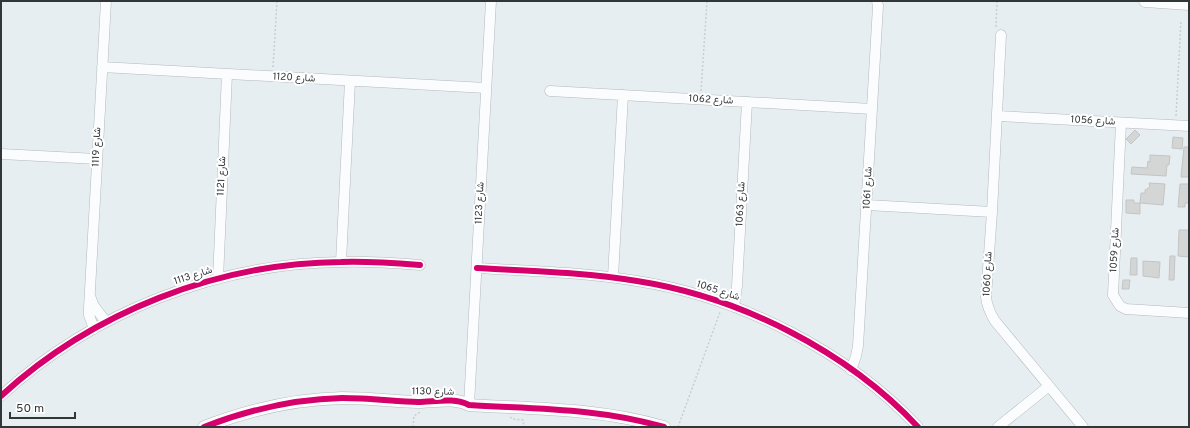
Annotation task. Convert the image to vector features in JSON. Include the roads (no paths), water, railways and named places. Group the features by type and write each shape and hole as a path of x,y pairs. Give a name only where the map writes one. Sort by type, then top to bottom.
{"street":[{"name":"شارع 1119","path":"94,329 89,315 106,1"},
{"name":"شارع 1123","path":"470,405 491,1"},
{"path":"1145,1 1189,4"},
{"name":"شارع 1061","path":"850,370 854,362 858,346 878,3"},
{"name":"شارع 1060","path":"1001,35 986,297 989,310 995,321 1082,427"},
{"name":"شارع 1120","path":"102,67 486,88"},
{"name":"شارع 1121","path":"218,279 227,74"},
{"path":"341,262 350,81"},
{"name":"شارع 1062","path":"550,91 872,110"},
{"path":"613,277 623,95"},
{"name":"شارع 1063","path":"734,307 737,286 747,102"},
{"name":"شارع 1056","path":"997,116 1189,126"},
{"name":"شارع 1059","path":"1121,123 1113,295 1120,306 1126,309 1189,313"},
{"path":"1,154 97,159"},
{"path":"867,205 992,212"},
{"name":"شارع 1113","path":"1,396 36,367 64,347 106,322 158,299 218,279 275,268 341,262 420,265"},
{"name":"شارع 1065","path":"477,268 613,277 666,286 724,303 787,330 816,347 850,370 896,406 918,427"},
{"name":"شارع 1119","path":"90,294 94,306 106,322"},
{"path":"998,427 1049,386"},
{"name":"شارع 1130","path":"204,427 242,414 297,402 340,398 420,402 460,402 470,405 598,412 623,416 664,427"}]}
